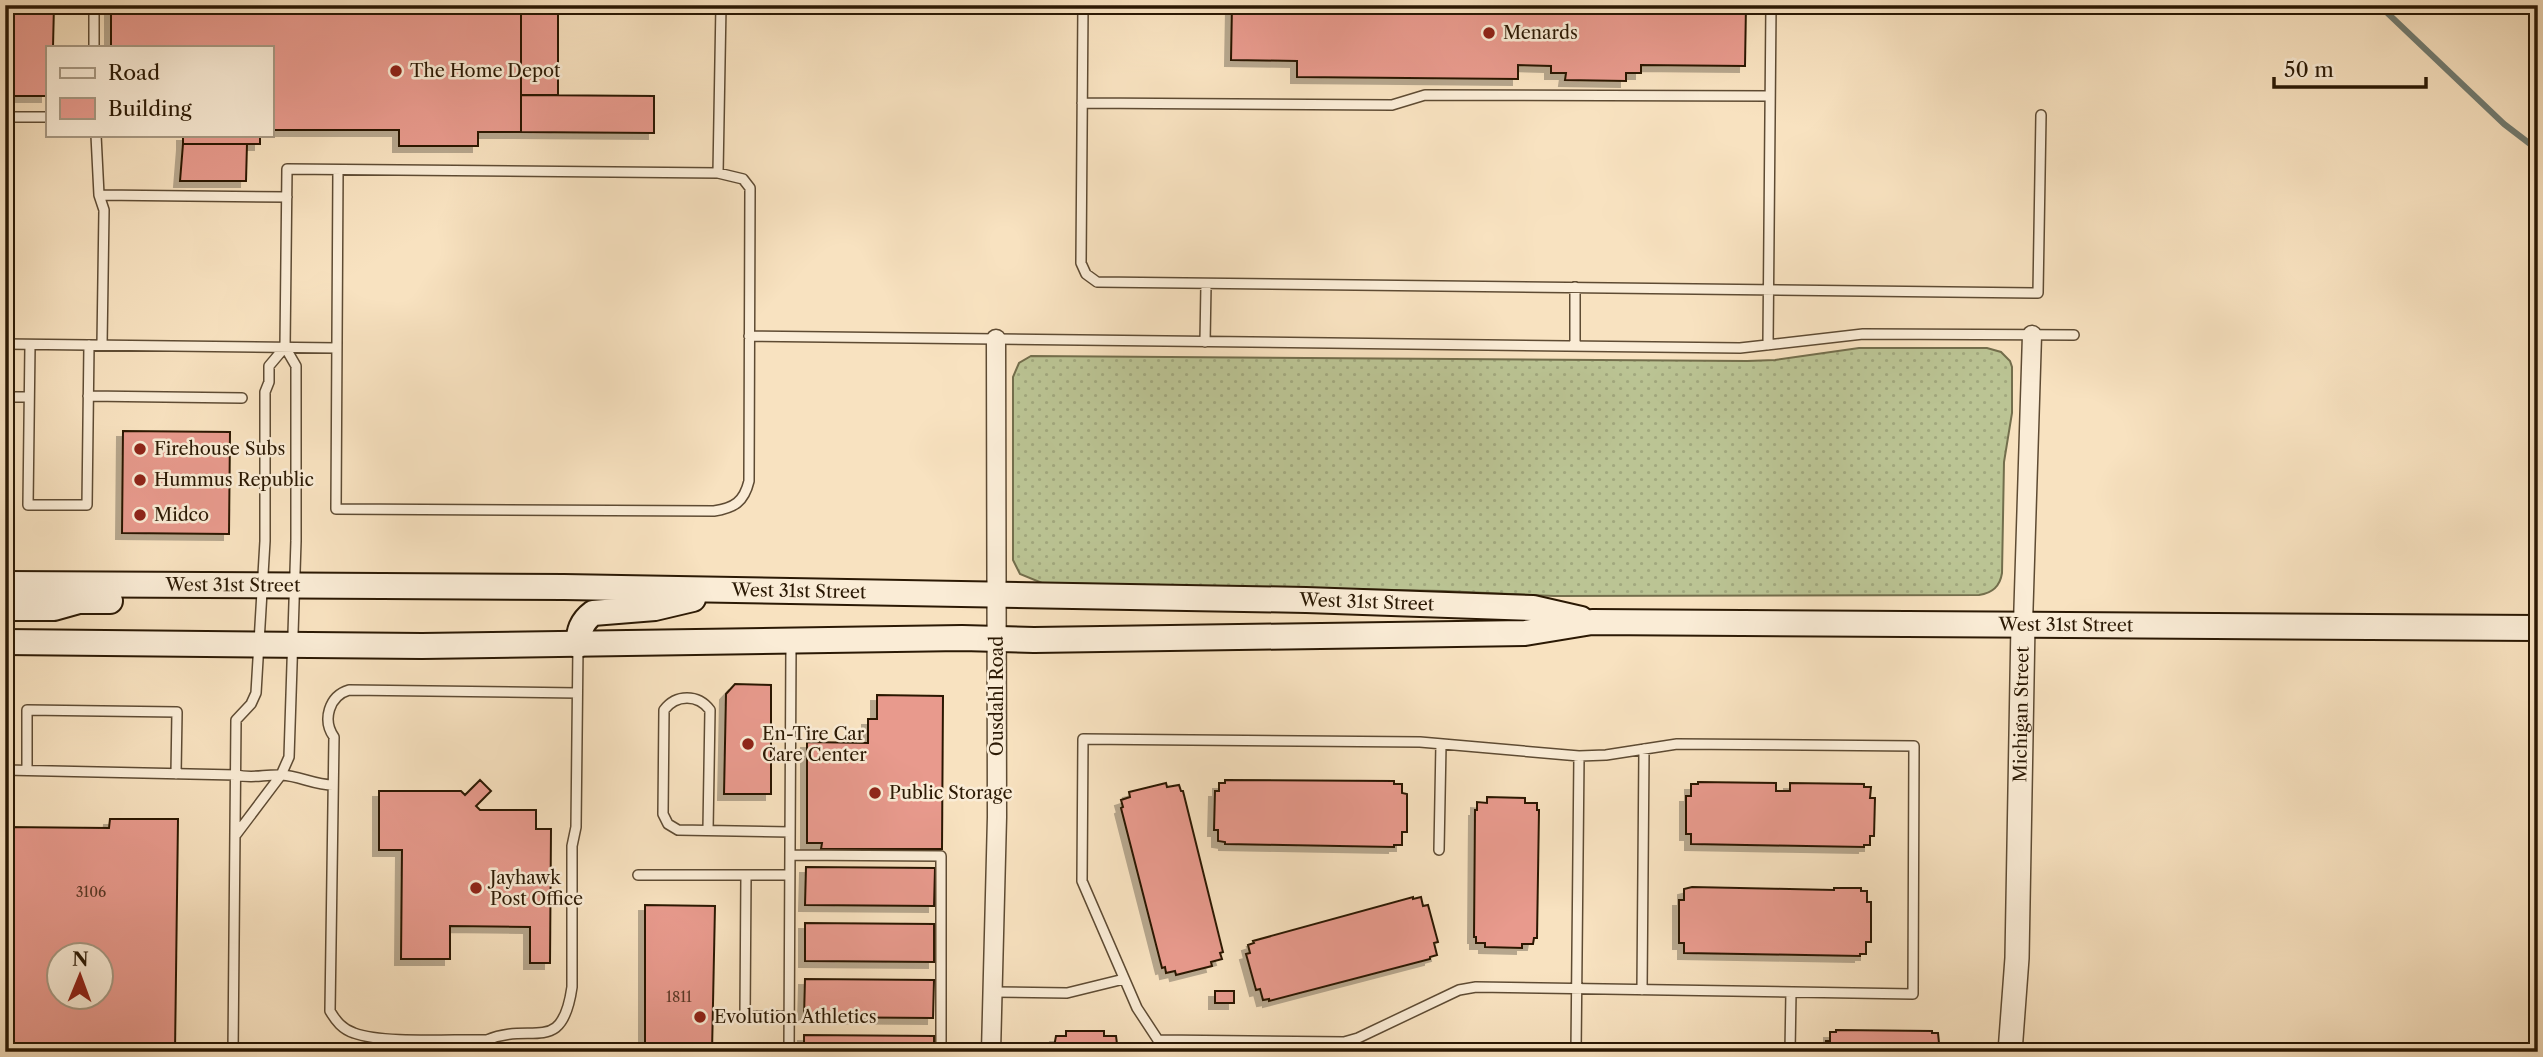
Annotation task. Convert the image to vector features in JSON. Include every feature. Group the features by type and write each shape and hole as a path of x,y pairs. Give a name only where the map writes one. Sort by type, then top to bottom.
{"main road":[{"name":"West 31st Street","path":"5,584 295,585 1306,600 1533,608 1592,622"},
{"path":"5,608 54,608 79,601 144,600 199,584"},
{"path":"578,645 580,629 586,618 593,613 655,608 732,591"},
{"name":"West 31st Street","path":"5,642 293,646 578,645 791,640 1525,633 1592,622 2538,628"}],"street":[{"name":"Michigan Street","path":"2010,1052 2017,958 2032,335"},
{"name":"Ousdahl Road","path":"991,1052 997,817 996,339"}],"lane":[{"path":"94,5 94,46"},
{"path":"718,173 721,5"},
{"path":"1083,5 1081,263 1086,274 1097,282 2038,293 2041,115"},
{"path":"1768,345 1771,5"},
{"path":"1082,103 1392,105 1425,95 1770,96"},
{"path":"5,117 46,117"},
{"path":"96,136 99,195 104,209 102,345"},
{"path":"235,836 281,775 289,757 295,585 296,366 285,347 287,169 718,173 743,179 750,188 749,481 740,503 728,509 713,511 336,509 338,170"},
{"path":"99,195 287,197"},
{"path":"1205,342 1206,285"},
{"path":"1575,287 1575,346"},
{"path":"750,336 1740,348 1863,334 2074,335"},
{"path":"5,344 337,348"},
{"path":"30,345 29,505 88,505 89,345"},
{"path":"233,1052 236,720 251,704 256,693 265,541 265,393 269,382 269,366 285,347"},
{"path":"88,396 242,398"},
{"path":"5,397 29,397"},
{"path":"789,1052 791,640"},
{"path":"577,693 363,690 342,692 335,698 328,712 330,732 334,737 330,1011 337,1023 352,1033 374,1038 487,1040 501,1034 544,1034 557,1029 564,1020 572,987 572,846 576,827 578,645"},
{"path":"708,830 710,710 704,702 696,698 679,698 669,703 664,710 663,814 668,824 678,830 790,832"},
{"path":"26,770 27,710 177,712 176,774"},
{"path":"1158,1040 1344,1042 1358,1038 1459,990 1476,987 1913,994 1914,746 1677,744 1606,755 1579,756 1420,742 1083,739 1082,881 1147,1026 1158,1040 1158,1052"},
{"path":"1439,850 1441,744"},
{"path":"1643,990 1644,749"},
{"path":"1576,1052 1579,756"},
{"path":"5,770 236,775 253,778 281,775 333,785"},
{"path":"790,855 941,856 941,1052"},
{"path":"638,875 789,875"},
{"path":"746,875 744,1016 789,1016"},
{"path":"993,992 1067,993 1125,979"},
{"path":"1790,1052 1791,992"}],"green space":[{"path":"1859,348 1987,348 2001,352 2010,361 2012,413 2004,462 2002,573 1997,586 1988,593 1554,596 1444,591 1042,583 1020,574 1013,560 1013,377 1019,363 1031,356 1747,361 1775,360"}],"building":[{"path":"5,5 54,5 53,46 46,46 46,96 5,96"},
{"name":"The Home Depot","path":"111,5 521,5 521,132 478,132 478,146 399,146 399,130 273,130 273,46 111,46"},
{"path":"521,5 558,5 558,95 521,95"},
{"name":"Menards","path":"1232,5 1746,5 1745,66 1641,65 1641,73 1626,73 1626,81 1565,80 1566,73 1551,73 1551,66 1518,65 1518,79 1297,77 1297,61 1231,60"},
{"path":"521,95 654,96 654,133 521,132"},
{"path":"183,136 260,136 260,144 183,144"},
{"path":"183,144 247,144 246,181 180,181"},
{"path":"123,431 230,432 229,534 122,533"},
{"name":"En-Tire Car Care Center","path":"735,684 771,685 771,794 724,794 726,694"},
{"name":"Public Storage","path":"877,695 943,696 942,849 821,849 822,843 807,843 807,742 868,743 868,719 877,719"},
{"name":"Jayhawk Post Office","path":"480,780 491,791 476,806 480,810 536,810 536,829 551,829 550,963 530,963 530,927 450,926 450,959 401,959 402,850 379,850 379,791 461,791 465,795"},
{"path":"1225,780 1394,781 1394,784 1402,784 1402,793 1407,794 1407,832 1402,832 1402,845 1394,847 1225,844 1218,841 1218,830 1214,830 1215,791 1219,791 1219,783 1225,783"},
{"path":"1166,783 1167,787 1179,785 1183,791 1223,952 1220,953 1222,959 1211,962 1212,966 1176,975 1175,971 1166,973 1165,967 1162,968 1121,808 1121,800 1130,797 1129,792"},
{"path":"1776,783 1776,791 1790,791 1790,783 1864,784 1864,787 1871,787 1870,798 1875,798 1874,836 1870,836 1870,845 1864,847 1691,844 1691,834 1686,834 1686,796 1691,796 1691,784"},
{"path":"1487,797 1525,798 1525,803 1537,803 1539,810 1537,938 1534,938 1533,944 1522,944 1522,948 1485,947 1485,943 1476,943 1474,937 1475,810 1477,802 1487,803"},
{"path":"110,819 178,819 175,1052 5,1052 5,827 109,828"},
{"path":"806,867 935,868 934,906 805,905"},
{"path":"1861,888 1861,891 1867,891 1867,902 1871,902 1871,942 1866,942 1866,954 1860,956 1684,953 1684,943 1679,943 1679,900 1684,900 1684,889 1834,890"},
{"path":"1421,897 1423,906 1428,905 1438,942 1434,943 1437,955 1269,1001 1263,1000 1260,989 1256,990 1246,954 1250,953 1248,945 1254,943 1253,941"},
{"path":"645,905 715,906 712,1052 645,1052"},
{"path":"805,923 934,924 934,962 805,961"},
{"path":"805,979 934,980 933,1018 804,1017"},
{"path":"1215,991 1234,991 1234,1003 1215,1003"},
{"path":"1066,1031 1104,1031 1104,1036 1116,1036 1118,1052 1053,1052 1056,1036 1066,1036"},
{"path":"1932,1031 1938,1033 1939,1043 1944,1043 1944,1052 1825,1052 1826,1041 1830,1041 1830,1032"},
{"path":"804,1035 934,1036 934,1052 804,1052"}],"waterway":[{"path":"2379,5 2504,124 2538,150"}],"place":[{"name":"Menards","path":"1489,33"},
{"name":"The Home Depot","path":"396,71"},
{"name":"Firehouse Subs","path":"140,449"},
{"name":"Hummus Republic","path":"140,480"},
{"name":"Midco","path":"140,515"},
{"name":"En-Tire Car Care Center","path":"748,744"},
{"name":"Public Storage","path":"875,793"},
{"name":"Jayhawk Post Office","path":"476,888"},
{"name":"Evolution Athletics","path":"700,1017"}]}
